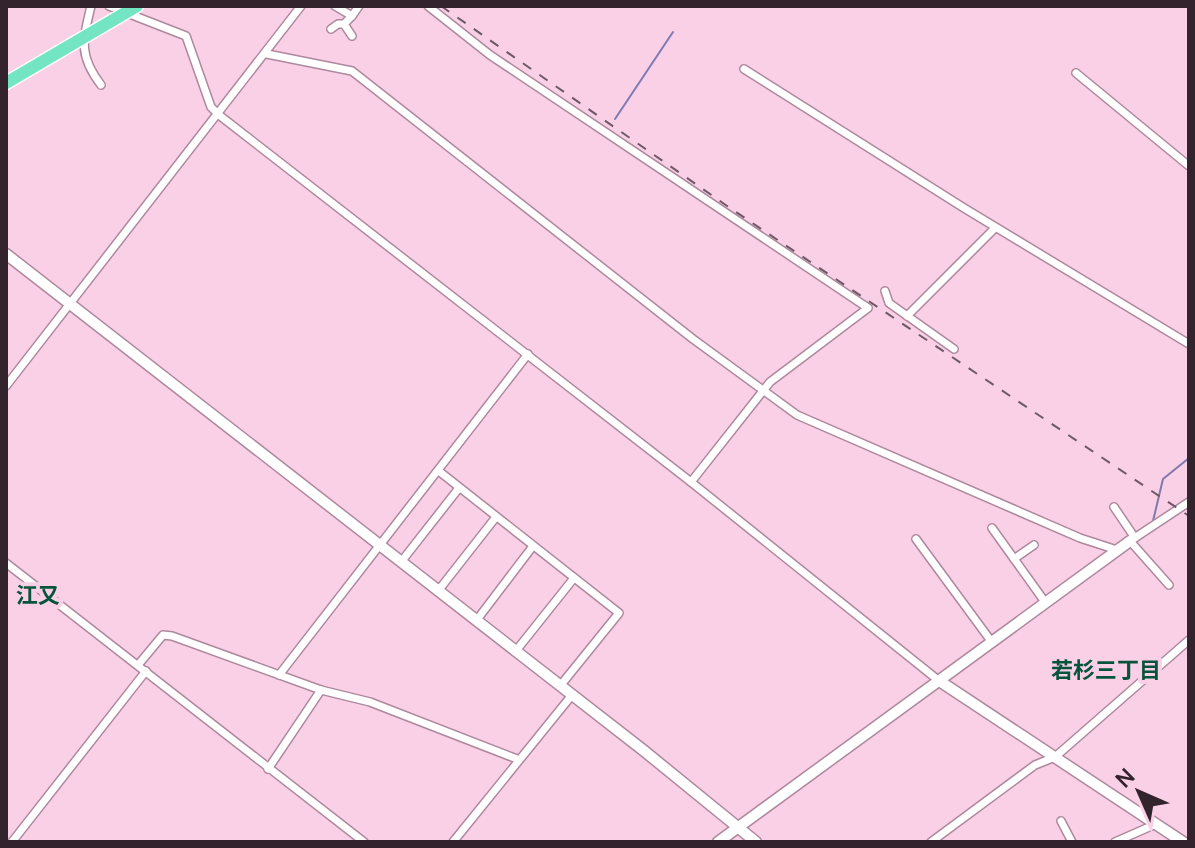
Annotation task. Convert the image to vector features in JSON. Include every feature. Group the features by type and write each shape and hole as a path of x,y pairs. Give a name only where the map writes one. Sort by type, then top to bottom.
{"main road":[{"path":"6,83 132,9"}],"street":[{"path":"91,6 84,37 85,59 101,85"},
{"path":"109,6 132,9 186,36 211,107 219,115 691,482 938,680 1183,842"},
{"path":"6,386 267,54 301,6"},
{"path":"335,6 352,16"},
{"path":"331,29 344,24 359,6"},
{"path":"428,6 490,55 868,308 762,391 691,482"},
{"path":"344,24 352,36"},
{"path":"267,54 352,71 762,391 797,415 1080,538 1117,550"},
{"path":"744,69 995,228 1189,344"},
{"path":"1076,73 1189,166"},
{"path":"907,316 995,228"},
{"path":"6,254 756,842"},
{"path":"885,291 889,303 954,349"},
{"path":"279,675 440,472 528,354"},
{"path":"440,472 619,613 559,686"},
{"path":"401,562 459,488"},
{"path":"718,842 1117,550 1189,502"},
{"path":"1114,507 1133,540 1169,585"},
{"path":"438,591 496,517"},
{"path":"992,528 1045,602"},
{"path":"916,539 991,641"},
{"path":"1014,559 1034,545"},
{"path":"476,621 533,546"},
{"path":"6,563 364,842"},
{"path":"515,652 574,578"},
{"path":"138,665 163,635 321,690 370,702 517,759"},
{"path":"931,842 1035,765 1055,757 1189,640"},
{"path":"12,842 146,671"},
{"path":"268,769 321,690"},
{"path":"453,842 517,759 534,744 572,695"},
{"path":"1061,821 1072,842"},
{"path":"1115,842 1156,824"}],"waterway":[{"path":"615,119 673,32"},
{"path":"1153,521 1163,479 1189,458"}],"railway":[{"path":"441,6 730,208 1189,516"}],"district":[{"name":"江又","path":"38,595"},
{"name":"若杉三丁目","path":"1106,670"}]}
